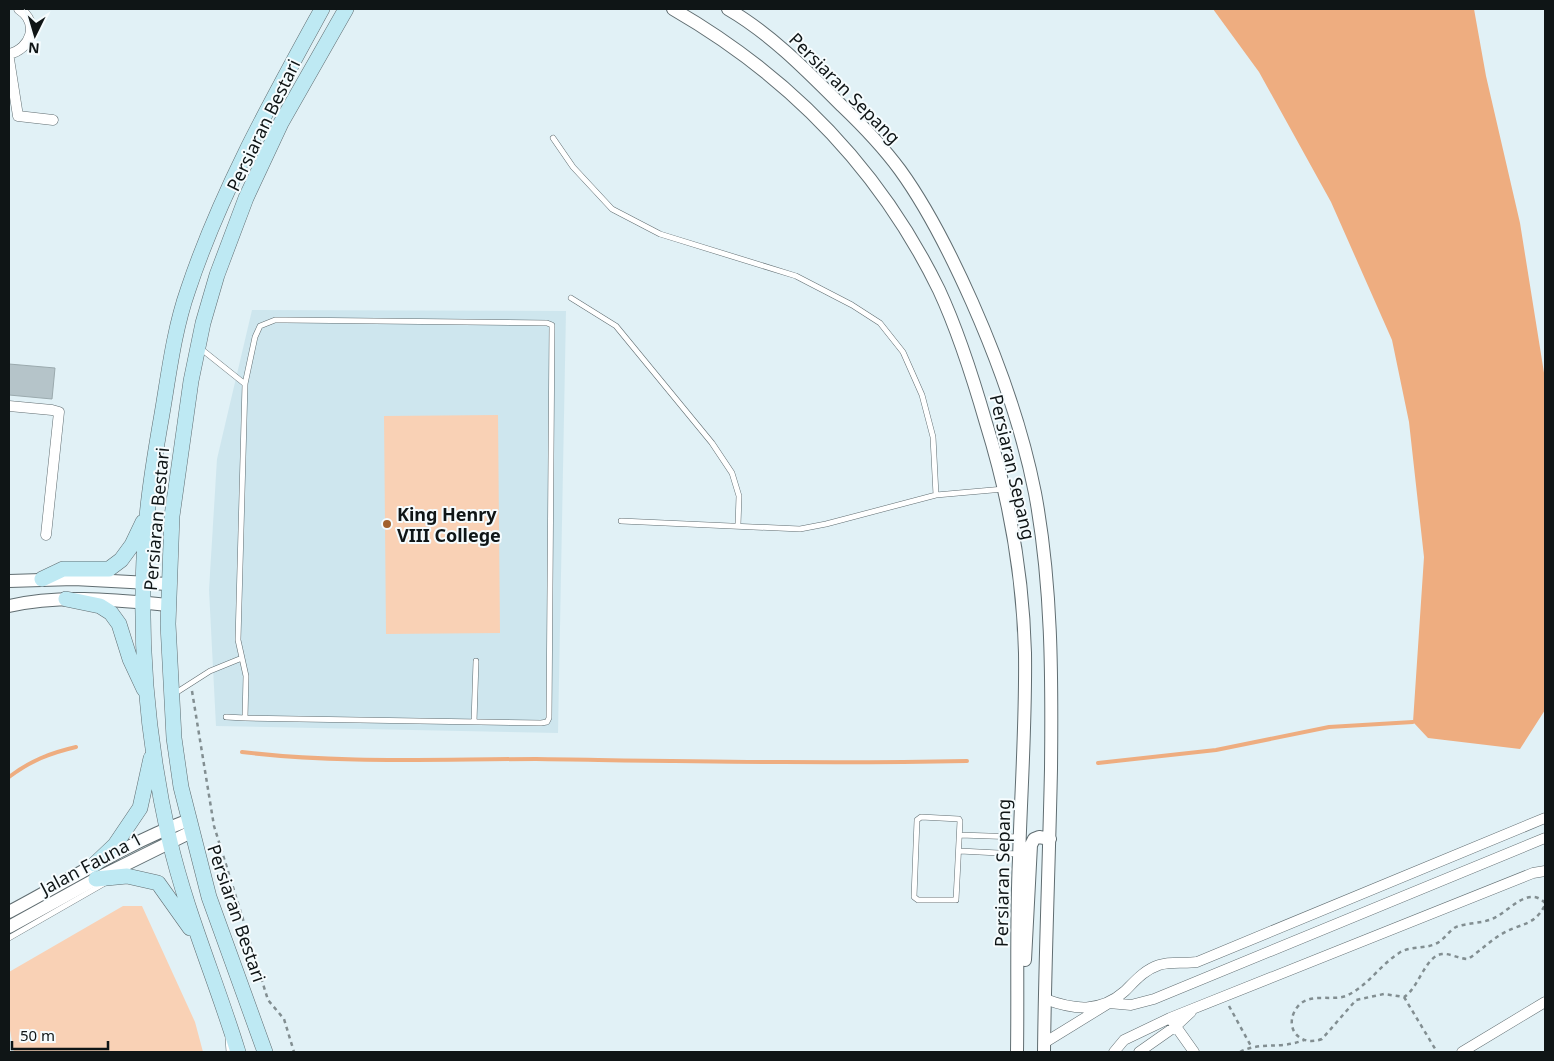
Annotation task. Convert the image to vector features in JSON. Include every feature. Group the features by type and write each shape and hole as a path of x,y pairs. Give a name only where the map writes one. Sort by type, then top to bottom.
{"main road":[{"name":"Persiaran Bestari","path":"238,1052 197,938 169,835 153,751 147,694 143,602 147,516 168,377 180,316 188,289 227,192 263,115 322,9"},
{"name":"Persiaran Bestari","path":"265,1052 212,906 190,826 177,763 171,696 168,584 180,446 198,346 217,275 246,198 281,123 346,9"},
{"path":"42,579 63,569 109,569 121,560 132,545 147,516"},
{"path":"66,599 100,606 112,613 119,624 130,659 147,694"},
{"path":"153,751 140,808 96,871 158,883 197,938"}],"street":[{"path":"9,54 24,47 31,33 28,18 20,9"},
{"name":"Persiaran Sepang","path":"673,9 782,84 849,151 911,238 939,292 968,362 1004,489 1017,562 1025,652 1019,854 1017,1046"},
{"name":"Persiaran Sepang","path":"728,9 744,18 804,68 870,133 901,171 935,228 962,279 995,353 1022,438 1035,493 1045,560 1051,650 1050,839 1044,1048"},
{"path":"9,59 18,116 53,120"},
{"path":"9,406 59,412 46,535"},
{"path":"9,581 42,579 168,584"},
{"path":"9,606 32,601 66,599 168,604"},
{"path":"1044,1048 1109,1003 1141,975 1157,965 1197,962 1545,818"},
{"name":"Jalan Fauna 1","path":"9,912 190,826"},
{"path":"1017,1046 1028,937 1031,845 1038,837 1050,839"},
{"path":"1045,999 1067,1007 1087,1008 1109,1003 1131,1005 1154,999 1545,838"},
{"name":"Jalan Fauna 1","path":"9,927 96,871"},
{"path":"1139,1052 1173,1022 1193,1010 1533,873 1545,871"},
{"path":"1462,1052 1545,1002"},
{"path":"1114,1052 1124,1040 1173,1022"},
{"path":"1173,1022 1194,1052"}],"lane":[{"path":"553,138 573,167 612,209 660,234 796,276 852,305 880,324 903,352 922,395 934,437 936,495"},
{"path":"571,298 616,326 712,443 732,473 739,496 738,525"},
{"path":"226,717 246,718 474,722 547,722 549,718 552,325 547,323 275,320 260,326 255,336 245,384 238,640 246,676 246,718"},
{"path":"198,346 245,384"},
{"path":"621,521 800,528 826,524 936,495 1004,489"},
{"path":"171,696 210,671 242,658"},
{"path":"474,722 476,662"},
{"path":"921,817 959,819 960,835 956,900 916,899 917,820 921,817"},
{"path":"960,835 1020,837"},
{"path":"960,851 1019,854"},
{"name":"Jalan Fauna 1","path":"9,938 107,882 127,876"},
{"path":"228,1021 229,1052"}],"path":[{"path":"190,684 214,826 268,1000 284,1019 294,1052"},
{"path":"1534,896 1541,898 1545,904 1538,918 1501,934 1468,959 1443,954 1436,956 1430,962 1410,994 1404,997 1384,994 1356,1000 1322,1039 1314,1042 1296,1036 1292,1021 1298,1006 1306,1000 1345,996 1362,987 1400,952 1426,948 1439,942 1456,928 1497,916 1525,898 1534,896"},
{"path":"1404,997 1438,1052"},
{"path":"1225,998 1251,1046"},
{"path":"1240,1052 1251,1046 1282,1047 1304,1040"}],"shaded area":[{"path":"1213,9 1474,9 1486,76 1520,223 1545,379 1545,710 1520,749 1428,738 1413,722 1424,557 1409,422 1392,340 1331,202 1259,72"},
{"name":"King Henry VIII College","path":"252,310 566,311 558,733 216,726 209,590 217,459"},
{"path":"498,415 500,633 386,634 384,416"},
{"path":"123,906 142,906 195,1022 203,1052 14,1052 9,1025 9,972"}],"building":[{"path":"9,364 55,368 52,399 9,395"}],"waterway":[{"path":"1098,763 1216,750 1329,727 1413,722"},
{"path":"9,777 41,758 76,747"},
{"path":"242,752 279,756 389,760 967,761"}],"place":[{"name":"King Henry VIII College","path":"387,524"}]}
